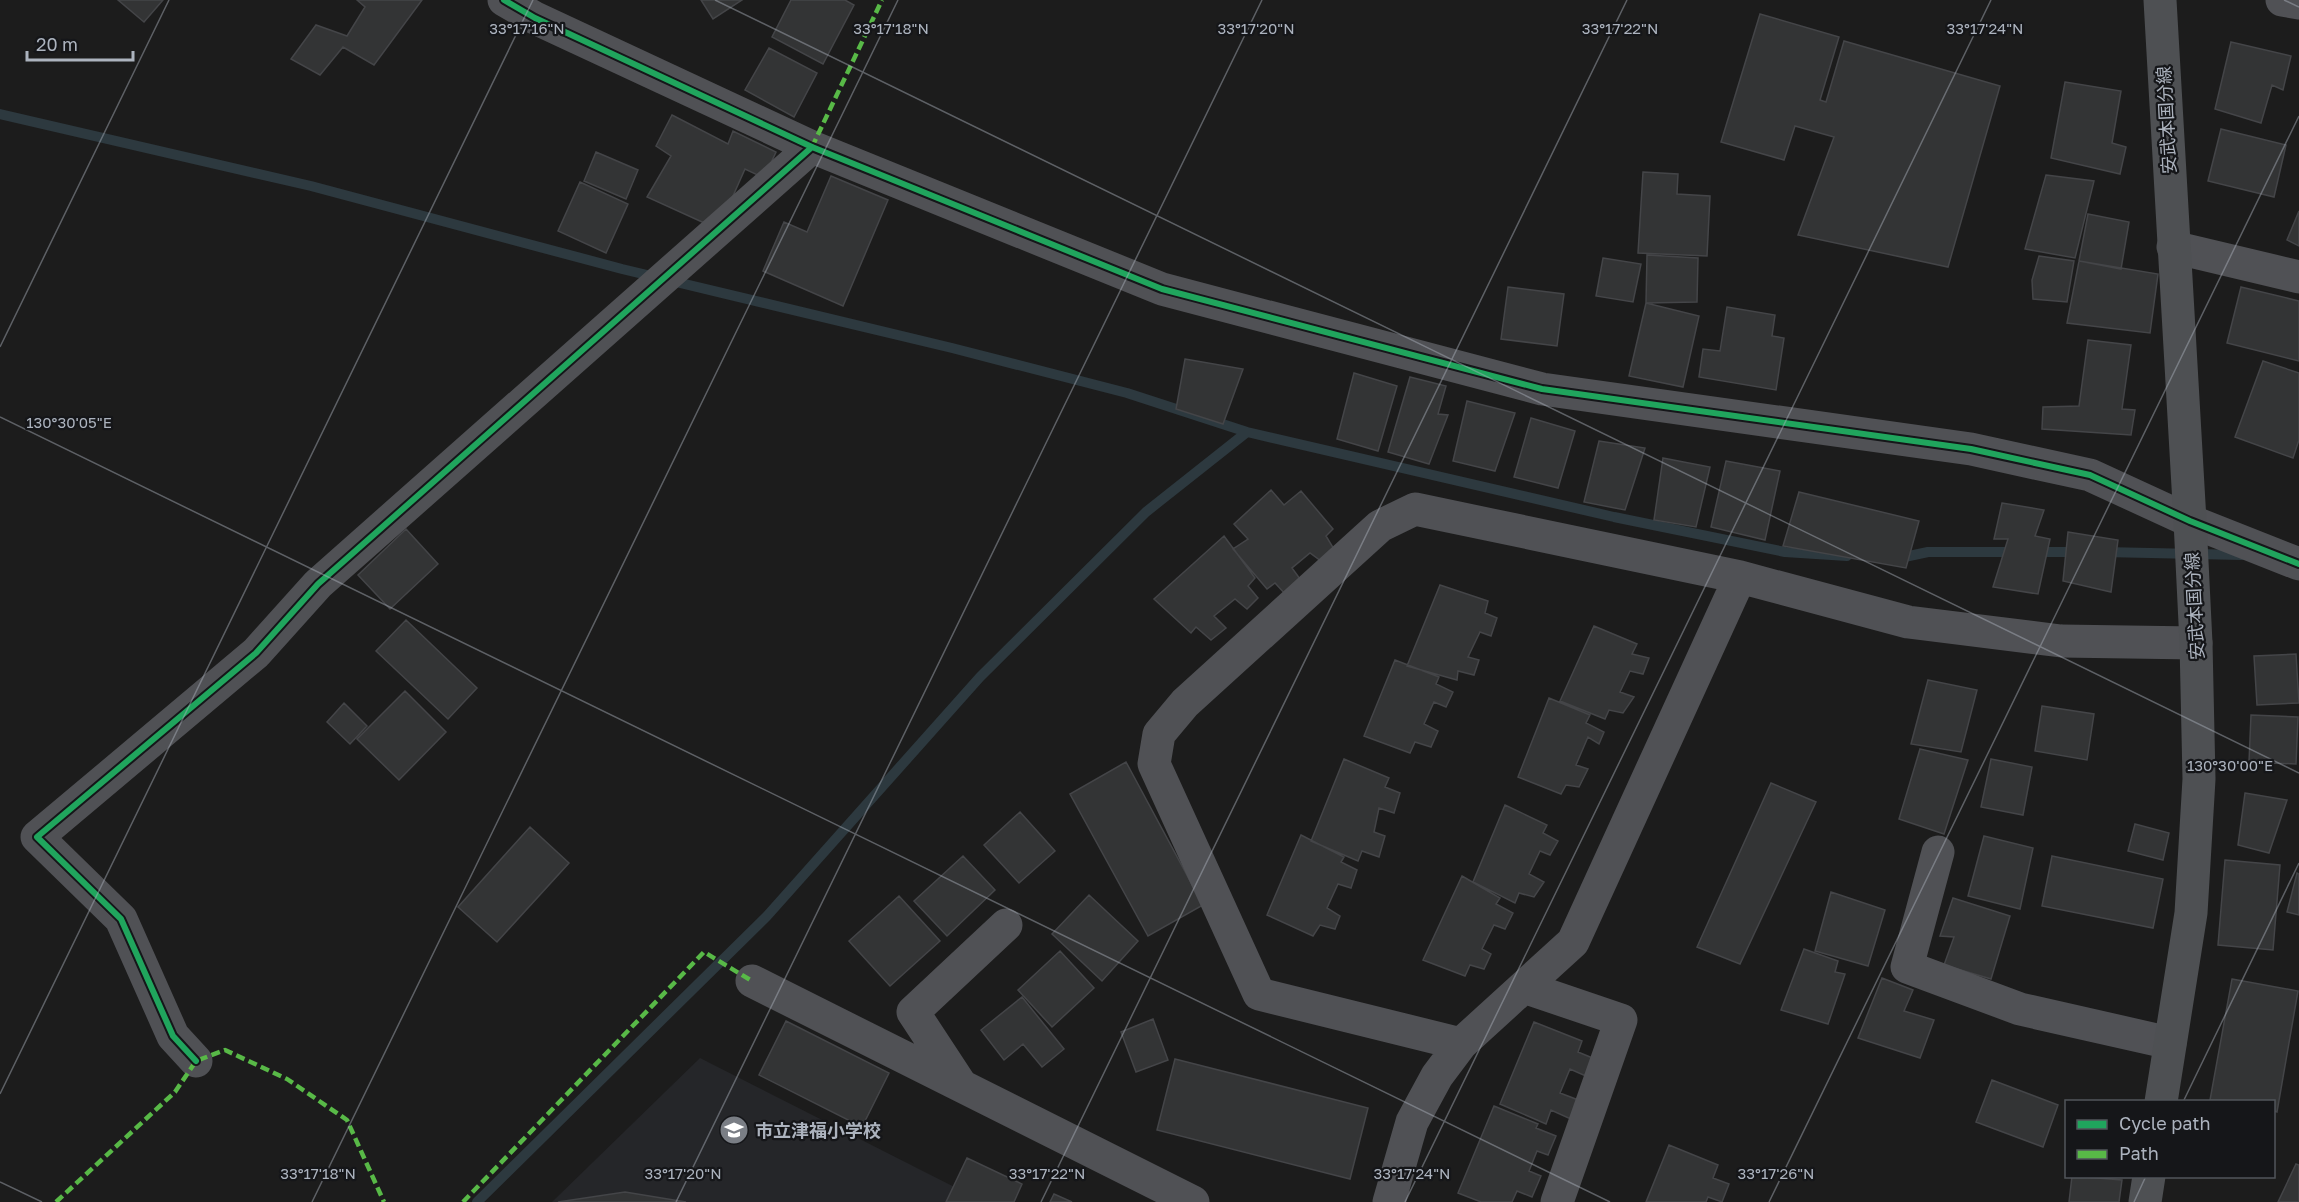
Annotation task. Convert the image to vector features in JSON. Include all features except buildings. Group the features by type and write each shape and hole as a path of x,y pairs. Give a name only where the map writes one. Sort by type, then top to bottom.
{"main road":[{"name":"安武本国分線","path":"2160,0 2190,520 2199,778 2191,913 2161,1100"},
{"path":"2145,1202 2149,1178"}],"street":[{"path":"504,0 535,18 812,147 1162,289 1542,388 1971,449 2090,475 2190,520 2299,564"},
{"path":"2282,0 2299,3"},
{"path":"196,1061 172,1036 121,919 38,837 256,653 318,584 812,147"},
{"path":"2173,247 2299,277"},
{"path":"1461,1044 1259,994 1154,764 1160,734 1185,703 1380,526 1415,508 1740,577 1908,622 2061,641 2196,643"},
{"path":"1389,1202 1412,1122 1437,1076 1461,1044 1573,942 1740,577"},
{"path":"1938,852 1907,967 2020,1009 2170,1042"},
{"path":"962,1086 913,1012 1006,925"},
{"path":"752,981 1193,1202"},
{"path":"1524,987 1621,1020 1557,1202"}],"shaded area":[{"name":"市立津福小学校","path":"700,1058 984,1202 552,1202"}],"waterway":[{"path":"0,114 311,186 622,269 952,348 1127,393 1247,432 1614,517 1785,552 1847,556"},
{"path":"477,1202 767,916 980,677 1146,512 1247,432"},
{"path":"1895,559 1928,552 2017,552"},
{"path":"2035,552 2080,552"},
{"path":"2104,552 2242,555"}],"marked path":[{"path":"812,147 882,0"},
{"path":"463,1202 704,952 752,981"},
{"path":"56,1202 175,1092 196,1061 225,1050 287,1079 347,1120 384,1202"}],"cycle path":[{"path":"504,0 535,18 812,147 1162,289 1542,389 1971,449 2090,475 2190,521 2299,564"},
{"path":"196,1061 173,1036 121,919 37,837 256,653 318,584 812,147"}],"place":[{"name":"市立津福小学校","path":"734,1130"}]}
